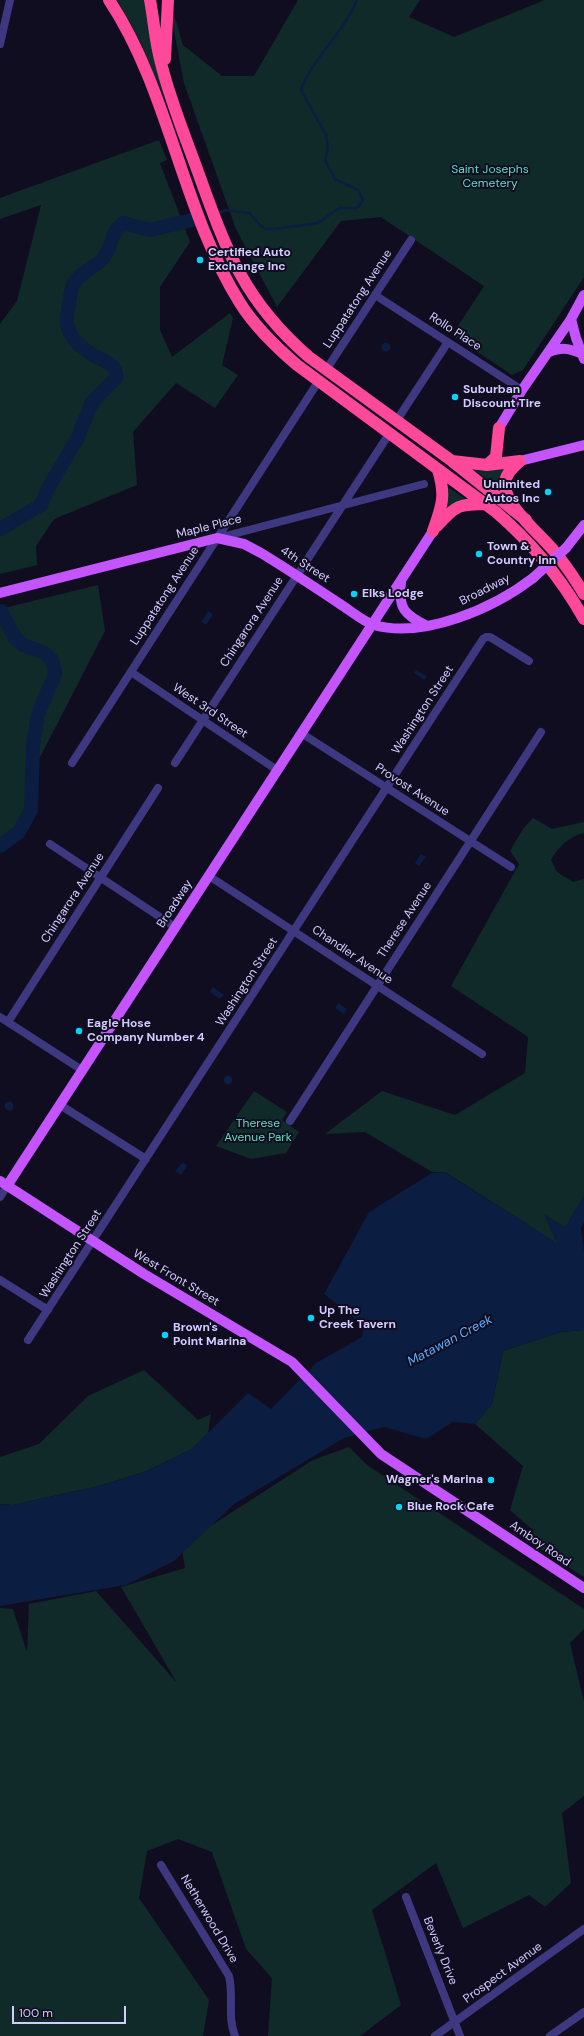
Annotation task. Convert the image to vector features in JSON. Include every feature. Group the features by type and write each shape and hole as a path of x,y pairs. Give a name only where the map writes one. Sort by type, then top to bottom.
{"highway":[{"path":"109,0 128,33 150,83 205,233 224,275 241,304 257,326 276,347 318,382 486,504 516,530 543,559 570,596 584,619"},
{"path":"150,0 164,74 214,217 235,266 249,291 288,339 326,370 452,461 526,520"},
{"path":"164,74 168,0"},
{"path":"488,465 496,457 499,428"},
{"path":"452,461 488,465 520,461"},
{"path":"520,461 507,476 505,490 510,501 553,550 584,594"},
{"path":"433,531 444,495 438,470"},
{"path":"433,531 450,511 464,504 486,504"}],"main road":[{"path":"499,428 522,390 571,319 584,295"},
{"path":"571,319 583,356"},
{"path":"549,352 560,348 570,348 583,356"},
{"path":"520,461 582,447"},
{"name":"Broadway","path":"373,625 403,628 427,626 478,611 503,598 533,578 566,548 584,525"},
{"name":"Broadway","path":"4,1184 60,1105 433,531"},
{"name":"4th Street","path":"217,538 244,544 297,575 373,625"},
{"name":"Maple Place","path":"0,593 217,538"},
{"path":"401,580 399,595 403,609 411,618 427,626"},
{"name":"West Front Street","path":"4,1184 144,1274 288,1359 297,1366 332,1403"},
{"name":"Amboy Road","path":"332,1403 361,1435 381,1454 584,1588"}],"street":[{"path":"0,44 10,0"},
{"name":"Luppatatong Avenue","path":"326,370 411,240"},
{"name":"Rollo Place","path":"375,295 522,390"},
{"path":"397,420 448,342"},
{"name":"Luppatatong Avenue","path":"72,763 318,382"},
{"name":"Chingarora Avenue","path":"175,763 389,434"},
{"name":"Maple Place","path":"217,538 341,507 424,484"},
{"name":"Washington Street","path":"28,1340 486,637 496,641 529,661"},
{"name":"West 3rd Street","path":"131,672 277,770"},
{"name":"Therese Avenue","path":"290,1120 541,732"},
{"name":"Provost Avenue","path":"301,733 511,867"},
{"name":"Chingarora Avenue","path":"8,1022 158,788"},
{"path":"50,844 176,927"},
{"name":"Chandler Avenue","path":"208,876 482,1054"},
{"path":"0,1017 82,1070"},
{"path":"60,1105 146,1159"},
{"name":"Broadway","path":"0,1197 4,1184"},
{"path":"0,1280 48,1310"},
{"name":"Netherwood Drive","path":"161,1865 229,1976 231,1988 230,2020 235,2036"},
{"name":"Beverly Drive","path":"406,1897 460,2036"},
{"name":"Prospect Avenue","path":"435,2036 584,1930"},
{"path":"550,2036 584,2012"}],"green space":[{"path":"117,0 144,0 165,99 139,39"},
{"name":"Saint Josephs Cemetery","path":"298,0 420,0 409,17 454,37 545,0 584,0 584,277 523,370 512,375 452,335 484,286 381,217 341,221 277,307 236,229 184,83 173,25 173,11 183,45 222,76 254,76"},
{"path":"159,140 167,160 155,165 160,163 190,242 160,287 160,330 172,357 230,313 233,318 222,365 238,375 215,408 176,383 133,432 137,485 54,519 36,546 37,565 0,574 0,324 17,301 41,205 0,219 0,198"},
{"path":"507,466 498,487 475,471 493,470"},
{"path":"447,486 468,501 444,512"},
{"path":"98,585 105,631 36,765 37,806 22,836 0,850 0,609"},
{"path":"533,818 552,829 584,822 584,833 569,839 564,843 551,860 557,872 573,882 584,879 584,1196 565,1228 545,1215 558,1244 445,1172 432,1172 365,1132 325,1134 382,1091 455,1115 525,1073 528,1037 451,986 519,864 510,851 523,829"},
{"name":"Therese Avenue Park","path":"254,1091 287,1112 282,1120 299,1132 286,1153 251,1159 216,1146"},
{"path":"584,1330 584,1577 527,1541 534,1531 510,1510 523,1466 475,1424 492,1404 503,1351 561,1332"},
{"path":"144,1370 198,1420 211,1414 208,1433 192,1449 147,1471 99,1486 13,1505 0,1504 0,1457 39,1444 88,1396"},
{"path":"349,1447 367,1465 584,1609 584,1629 570,1643 584,1702 584,1796 562,1813 571,1883 545,1907 529,1895 463,1928 436,1863 372,1910 401,2005 360,2036 268,2036 272,1978 246,1949 212,1852 178,1839 147,1851 139,1898 209,2000 203,2036 0,2036 0,1608 13,1609 27,1652 29,1604 96,1591 177,1683 121,1587 185,1568 181,1545 313,1460"}],"water":[{"path":"384,343 388,343 390,347 388,351 384,351 382,349 382,345"},
{"path":"208,611 213,614 206,625 201,622"},
{"path":"416,670 427,676 424,680 414,673"},
{"path":"421,854 426,857 419,866 415,863"},
{"path":"213,987 224,995 220,999 210,992"},
{"path":"338,1003 347,1009 344,1014 335,1008"},
{"path":"226,1076 230,1076 232,1080 230,1084 226,1084 224,1082 224,1078"},
{"path":"9,1101 14,1106 9,1111 4,1106"},
{"path":"183,1162 187,1166 181,1175 175,1171"},
{"name":"Matawan Creek","path":"444,1172 557,1243 544,1214 565,1228 584,1196 584,1222 581,1228 584,1252 584,1330 561,1332 503,1351 492,1404 475,1424 453,1422 426,1439 384,1427 344,1438 234,1504 174,1561 126,1585 0,1606 0,1504 13,1505 99,1486 147,1471 192,1449 248,1393 271,1409 316,1363 362,1337 364,1326 324,1294 369,1212 432,1173"}],"waterway":[{"path":"220,212 226,210 249,213 261,226 266,229 274,229 318,223 339,208 357,208 363,200 358,190 335,179 325,160 328,147 326,135 301,90 313,66 345,23 357,0"},
{"path":"0,529 41,505 47,490 77,439 92,402 116,378 116,373 111,365 84,349 69,331 67,316 71,291 74,283 81,275 101,261 109,248 115,232 123,223 150,230 192,220"},
{"path":"0,846 19,832 31,810 33,746 38,714 55,674 52,660 45,653 23,645 15,638 1,611"}],"place":[{"name":"Certified Auto Exchange Inc","path":"200,260"},
{"name":"Suburban Discount Tire","path":"455,397"},
{"name":"Unlimited Autos Inc","path":"548,492"},
{"name":"Town & Country Inn","path":"479,554"},
{"name":"Elks Lodge","path":"354,594"},
{"name":"Eagle Hose Company Number 4","path":"79,1031"},
{"name":"Up The Creek Tavern","path":"311,1318"},
{"name":"Brown's Point Marina","path":"165,1335"},
{"name":"Wagner's Marina","path":"491,1480"},
{"name":"Blue Rock Cafe","path":"399,1507"}]}
